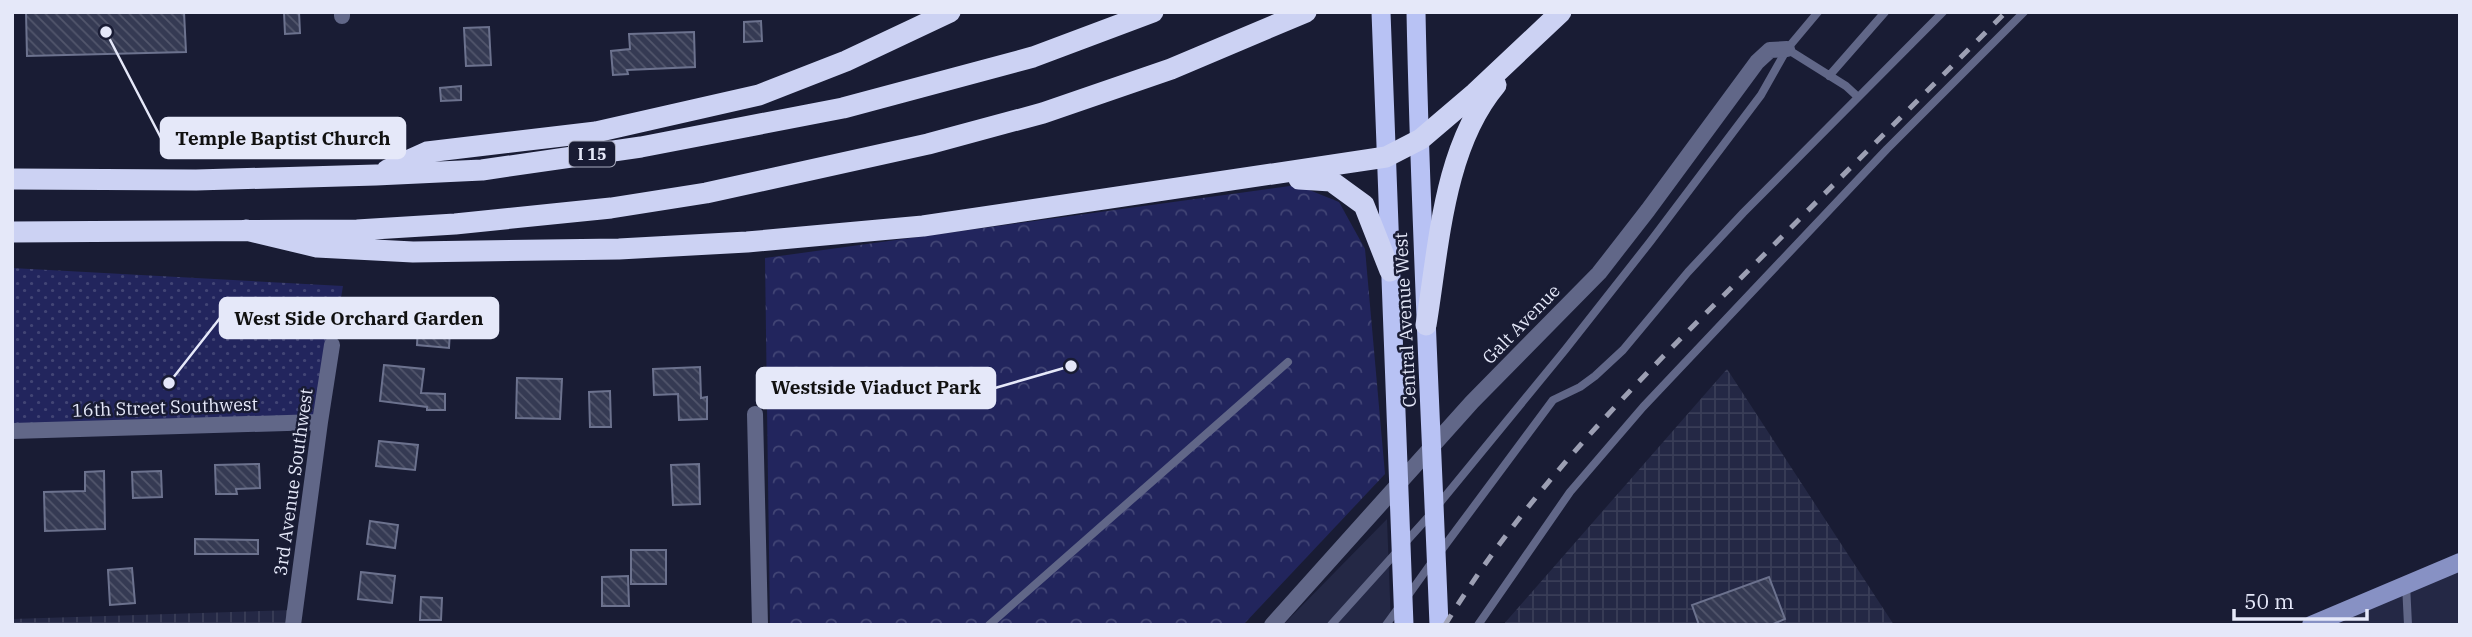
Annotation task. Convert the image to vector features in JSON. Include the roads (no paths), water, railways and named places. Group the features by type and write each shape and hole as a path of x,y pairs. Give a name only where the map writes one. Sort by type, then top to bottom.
{"highway":[{"path":"376,175 427,152 596,132 759,95 846,61 950,12"},
{"name":"I 15","path":"12,179 196,180 376,175 481,170 614,151 842,108 1033,57 1153,12"},
{"path":"12,232 357,230 455,224 611,208 706,194 928,144 1043,113 1171,69 1306,12"},
{"name":"Central Avenue West","path":"1381,12 1404,625"},
{"name":"Central Avenue West","path":"1416,12 1439,625"},
{"path":"246,230 317,247 413,252 619,249 747,242 923,226 1386,157 1421,139 1555,18"},
{"path":"1426,325 1447,188 1461,147 1484,99 1555,18"},
{"path":"1258,177 1331,181 1364,205 1390,271"}],"main road":[{"path":"2311,625 2460,562"}],"street":[{"name":"Galt Avenue","path":"1272,625 1472,402 1599,273 1757,62 1770,50 1787,49"},
{"name":"3rd Avenue Southwest","path":"293,625 332,345"},
{"path":"755,414 760,625"},
{"name":"16th Street Southwest","path":"12,431 320,422"}],"lane":[{"path":"1331,625 1417,531 1565,351 1741,122 1787,49 1818,12"},
{"path":"1829,76 1885,12"},
{"path":"1386,625 1553,400 1580,387 1623,350 1697,262 1943,12"},
{"path":"1478,625 1570,492 1643,407 1887,149 2024,12"},
{"path":"1787,49 1846,86 1858,97"},
{"path":"989,625 1288,362"},
{"path":"2406,584 2408,625"}],"railway":[{"path":"1445,625 1509,531 1580,445 1696,323 2006,12"}],"place":[{"name":"Temple Baptist Church","path":"106,32"},
{"name":"Westside Viaduct Park","path":"1071,366"},
{"name":"West Side Orchard Garden","path":"169,383"}]}
